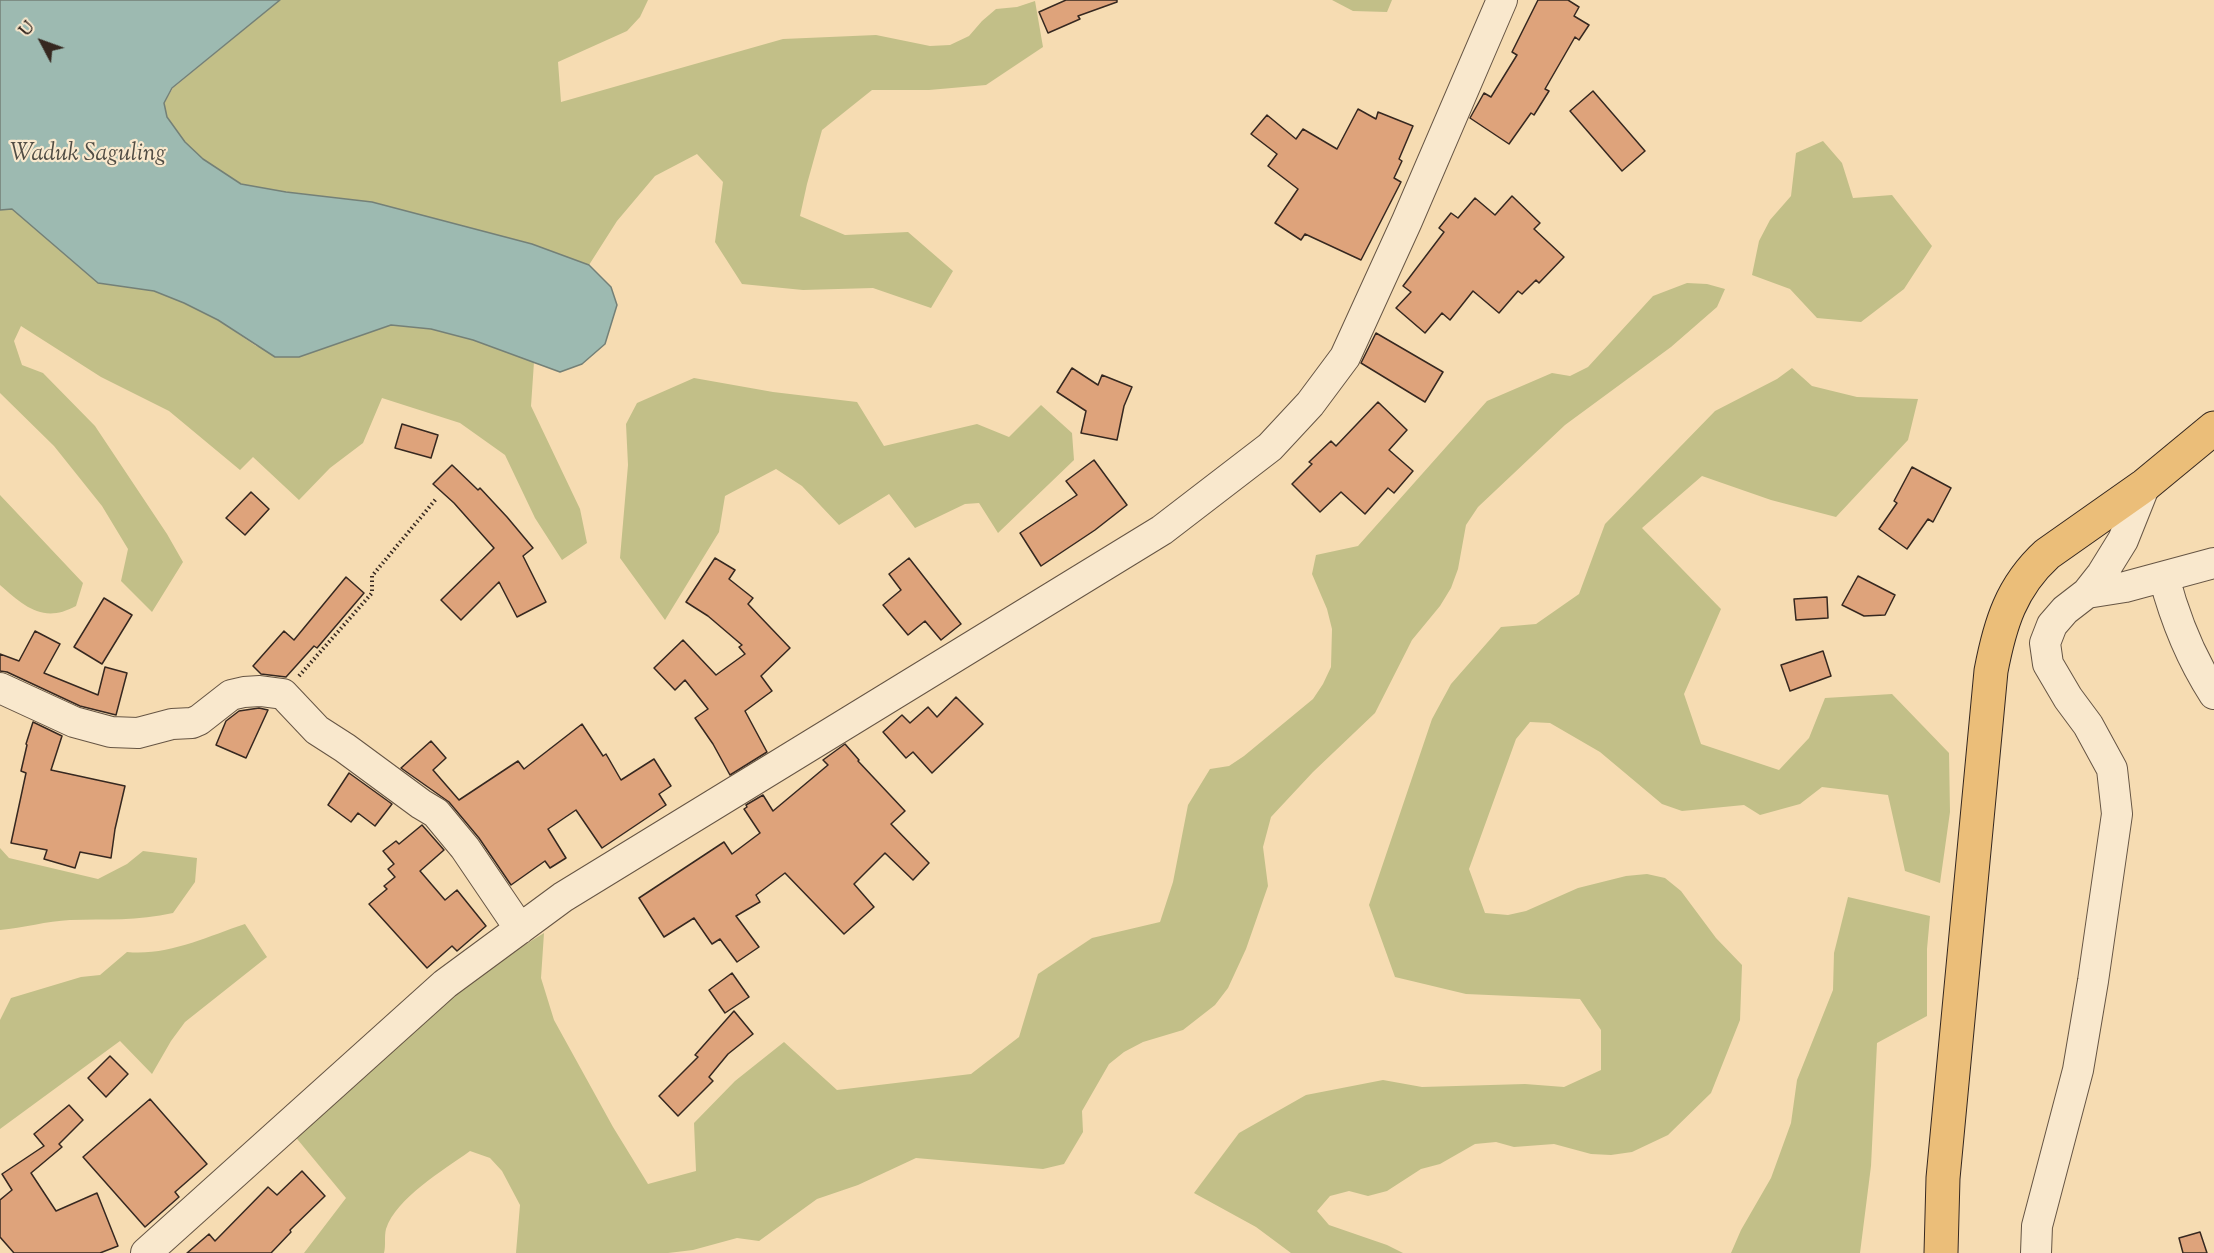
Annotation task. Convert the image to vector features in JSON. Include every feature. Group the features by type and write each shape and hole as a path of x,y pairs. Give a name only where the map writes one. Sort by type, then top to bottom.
{"main road":[{"path":"1941,1253 1943,1178 1990,682 1998,634 2013,596 2033,566 2145,485 2214,428"}],"street":[{"path":"146,1253 445,984 563,897 1162,530 1270,447 1310,404 1345,357 1407,221 1502,0"},
{"path":"2036,1253 2037,1226 2078,1070 2097,958 2117,814 2112,769 2088,724 2054,675 2046,655 2047,634 2065,610 2087,593 2123,540 2145,485"},
{"path":"2087,593 2125,587 2214,563"},
{"path":"2164,577 2182,634 2195,663 2214,694"},
{"path":"0,688 74,722 111,732 138,733 172,724 192,723 231,695 260,691 283,694 317,730 436,813 465,848 520,929"}],"path":[{"path":"283,694 372,594 372,576 436,499"}],"shaded area":[{"path":"280,0 648,0 640,17 627,31 558,62 561,102 783,39 876,35 930,46 950,45 969,36 996,9 1017,7 1035,1 1043,47 986,85 929,90 872,90 822,130 800,216 845,235 908,232 953,271 931,308 873,288 803,290 742,284 715,242 723,182 697,154 655,176 617,221 589,265 532,244 372,202 241,184 203,159 185,142 167,117 164,103 173,88"},
{"path":"1332,0 1392,0 1387,12 1353,11"},
{"path":"1823,141 1842,163 1853,198 1892,195 1932,246 1904,289 1861,322 1817,318 1790,289 1752,275 1759,241 1770,220 1791,196 1796,153"},
{"path":"12,209 98,283 154,291 218,320 256,346 299,357 391,325 431,329 473,340 534,362 531,406 580,509 587,543 562,560 535,518 505,455 460,423 382,398 363,443 330,468 299,500 253,457 240,470 169,411 101,377 21,326 14,341 22,365 43,373 95,426 183,562 152,612 121,581 128,549 102,506 54,446 0,393 0,210"},
{"path":"1687,283 1707,284 1725,289 1717,307 1671,347 1565,425 1478,507 1466,525 1458,569 1451,588 1440,606 1412,640 1375,713 1313,772 1271,817 1263,847 1268,886 1246,949 1228,988 1215,1005 1183,1030 1143,1042 1124,1052 1109,1064 1082,1111 1083,1132 1064,1164 1043,1169 916,1158 858,1185 817,1199 759,1241 737,1238 693,1250 668,1253 516,1253 520,1205 502,1171 490,1158 470,1151 422,1186 400,1206 386,1229 384,1253 304,1253 346,1198 293,1134 428,1012 502,959 544,933 541,978 554,1020 613,1127 648,1184 696,1171 694,1123 735,1081 784,1042 837,1090 971,1074 1019,1037 1038,974 1092,938 1160,922 1173,882 1188,805 1210,769 1229,766 1244,756 1313,699 1323,684 1331,667 1332,629 1327,609 1312,574 1316,555 1358,546 1487,401 1552,373 1570,376 1588,367 1653,296"},
{"path":"1792,368 1812,386 1857,397 1918,399 1908,440 1836,517 1771,500 1702,476 1642,528 1721,609 1684,694 1701,744 1779,770 1809,738 1825,698 1892,694 1949,753 1950,812 1940,883 1905,871 1888,795 1822,787 1800,804 1760,815 1744,805 1682,811 1662,804 1600,752 1550,723 1530,722 1516,739 1469,869 1485,913 1508,915 1526,911 1578,888 1626,876 1647,874 1665,878 1681,891 1716,938 1742,965 1740,1020 1711,1093 1668,1135 1632,1152 1611,1155 1591,1154 1554,1144 1514,1147 1496,1142 1475,1144 1440,1164 1421,1169 1387,1191 1368,1196 1349,1191 1330,1196 1317,1211 1329,1225 1387,1245 1403,1253 1291,1253 1256,1227 1194,1193 1239,1133 1306,1095 1383,1080 1422,1087 1525,1084 1564,1087 1601,1070 1601,1030 1580,999 1466,994 1395,977 1369,905 1432,719 1451,684 1501,627 1536,624 1579,594 1605,524 1715,411 1777,379"},
{"path":"694,378 773,392 857,402 884,446 977,424 1009,437 1041,405 1072,433 1074,460 998,533 979,503 965,504 915,528 889,494 839,525 802,486 776,469 725,496 719,532 665,620 620,558 628,465 626,424 637,403"},
{"path":"0,495 83,583 76,606 64,611 44,613 26,606 0,585"},
{"path":"0,848 9,858 98,879 127,864 143,851 197,858 195,882 173,913 134,918 61,921 0,930"},
{"path":"1848,897 1930,916 1927,949 1927,1016 1877,1043 1871,1166 1860,1253 1731,1253 1741,1230 1771,1178 1791,1123 1797,1080 1833,990 1834,953"},
{"path":"245,924 267,957 185,1022 152,1074 120,1041 0,1129 0,1020 11,998 81,977 100,975 127,952 172,948"}],"water":[{"name":"Waduk Saguling","path":"0,0 280,0 172,88 164,103 167,117 185,142 203,159 241,184 372,202 532,244 589,265 611,287 617,305 605,344 582,364 560,372 473,340 431,329 391,325 299,357 275,357 218,320 184,303 154,291 98,283 12,209 0,210"}],"building":[{"path":"1066,0 1117,0 1117,2 1078,16 1080,19 1048,33 1039,12"},
{"path":"1538,0 1568,0 1579,7 1574,16 1589,25 1579,40 1575,37 1545,89 1549,91 1534,115 1531,113 1509,144 1470,118 1484,93 1491,97 1517,55 1512,52"},
{"path":"1593,91 1645,151 1622,171 1570,111"},
{"path":"1358,109 1376,119 1378,112 1413,126 1399,159 1402,161 1394,178 1401,182 1361,260 1305,234 1301,240 1275,223 1298,189 1268,166 1277,154 1251,134 1267,115 1296,139 1303,129 1337,149"},
{"path":"1512,196 1540,223 1534,229 1564,257 1539,283 1536,280 1522,294 1518,291 1499,313 1473,291 1450,320 1442,313 1425,333 1396,308 1411,292 1403,286 1444,232 1439,228 1451,213 1458,218 1475,198 1495,215"},
{"path":"1376,333 1443,372 1425,402 1361,363"},
{"path":"1072,368 1098,385 1102,375 1132,387 1124,406 1117,440 1081,433 1086,411 1057,392"},
{"path":"1378,402 1407,430 1389,450 1413,471 1394,493 1388,488 1365,514 1341,492 1320,512 1292,484 1312,464 1309,462 1331,441 1336,446"},
{"path":"402,424 438,435 431,458 395,448"},
{"path":"1094,460 1127,505 1095,530 1041,566 1020,533 1077,495 1066,481"},
{"path":"452,465 478,490 480,488 533,548 523,556 546,602 517,617 499,582 461,620 441,600 494,548 454,503 433,484"},
{"path":"1912,467 1951,488 1933,522 1928,519 1907,549 1879,529 1897,503 1894,501"},
{"path":"251,492 269,509 245,535 226,518"},
{"path":"715,558 735,570 729,579 753,598 748,604 790,648 761,676 772,691 745,711 767,752 730,775 695,718 708,709 685,680 675,690 654,668 683,640 716,675 745,654 739,647 742,645 708,616 686,602"},
{"path":"909,558 961,624 941,640 925,621 908,635 883,605 901,590 889,574"},
{"path":"1858,576 1895,595 1885,615 1864,616 1842,605"},
{"path":"346,577 364,593 317,648 314,646 286,677 261,674 253,666 284,631 294,640"},
{"path":"1827,597 1828,618 1796,620 1794,599"},
{"path":"104,598 132,615 102,664 74,647"},
{"path":"35,631 60,644 44,673 98,695 105,667 127,673 116,715 80,706 7,672 0,671 0,654 19,661"},
{"path":"1823,651 1831,676 1790,691 1781,665"},
{"path":"956,697 983,724 932,773 913,752 906,758 883,732 902,715 910,723 928,707 937,717"},
{"path":"259,708 268,710 246,758 216,745 226,721 239,711"},
{"path":"33,722 62,736 51,770 125,786 111,858 80,852 75,868 44,859 47,850 11,843 26,773 21,771"},
{"path":"582,724 603,756 606,754 621,780 654,759 671,786 659,794 666,805 602,848 576,810 548,829 566,858 550,868 545,861 511,885 479,838 449,802 401,768 431,741 446,758 433,770 459,800 518,761 524,769"},
{"path":"845,744 905,811 891,824 929,863 913,880 885,853 854,884 874,907 844,934 785,873 756,895 760,902 736,916 759,947 737,962 720,939 712,944 694,918 664,937 639,898 724,842 732,854 760,833 744,809 746,805 763,795 773,811 828,765 823,760"},
{"path":"349,773 392,804 375,826 358,813 351,822 328,805"},
{"path":"422,825 444,850 420,871 445,900 457,890 486,926 457,951 452,946 427,968 369,904 387,889 384,886 395,877 388,869 394,864 383,851 396,841 399,844"},
{"path":"732,973 749,997 725,1013 709,990"},
{"path":"734,1011 753,1034 728,1054 709,1077 713,1081 678,1116 659,1096 698,1057 695,1055"},
{"path":"110,1056 128,1074 106,1097 88,1078"},
{"path":"150,1099 207,1164 175,1192 179,1197 145,1227 83,1157"},
{"path":"69,1105 83,1120 59,1144 62,1147 31,1173 56,1211 97,1193 118,1246 100,1253 14,1253 0,1237 0,1200 12,1190 2,1174 44,1146 34,1134"},
{"path":"302,1171 325,1196 290,1230 291,1232 271,1253 187,1253 209,1234 215,1241 268,1187 277,1195"},
{"path":"2200,1232 2207,1253 2183,1253 2179,1238"}]}
